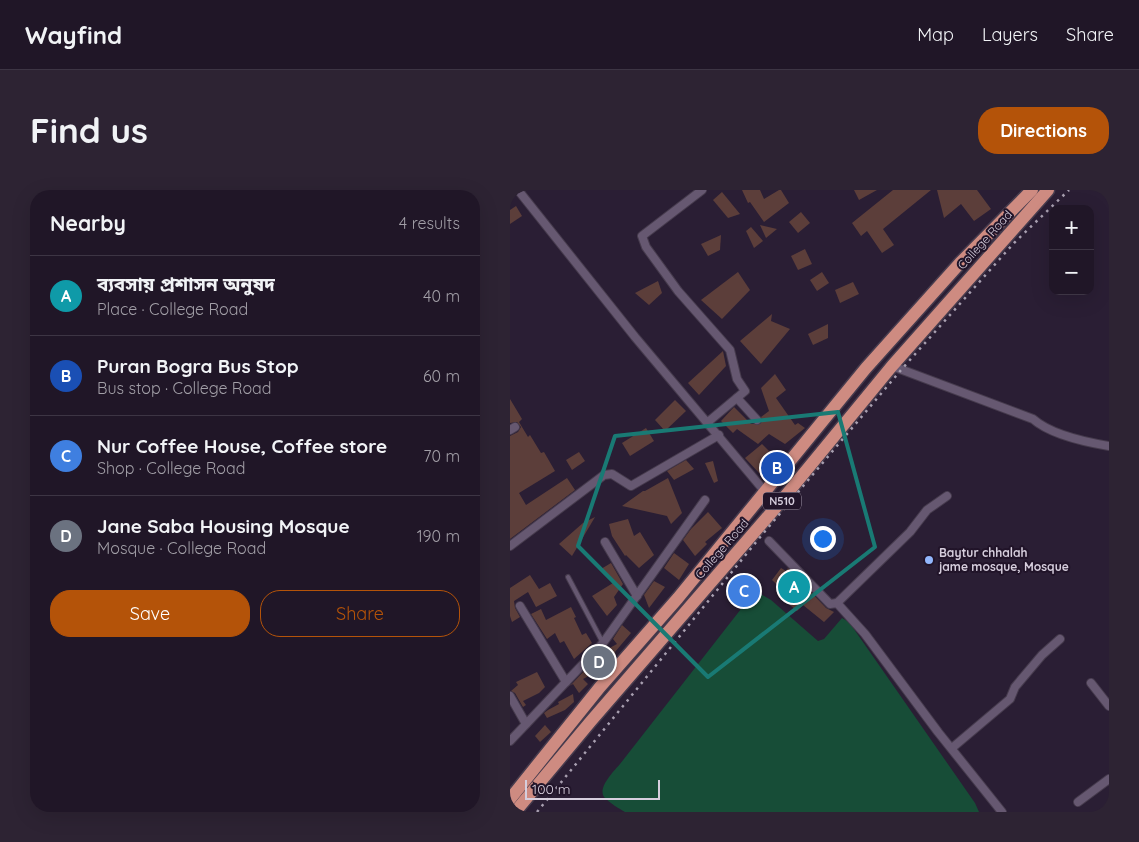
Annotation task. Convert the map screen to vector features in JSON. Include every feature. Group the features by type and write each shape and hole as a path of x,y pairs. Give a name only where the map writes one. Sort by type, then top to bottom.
{"highway":[{"name":"College Road","path":"510,800 600,687 678,598 816,429 922,305 960,263 1032,190"},
{"name":"College Road","path":"516,812 777,506 892,366 1048,190"}],"street":[{"path":"518,190 635,337 777,506"},
{"path":"702,190 642,236 646,247 678,291 730,350 738,379 745,391 708,422"},
{"path":"892,366 1033,419 1044,428 1094,444 1109,446"},
{"path":"736,398 757,420"},
{"path":"510,546 604,475 612,474 631,486 719,435"},
{"path":"769,541 830,604 837,603 910,532 927,510 947,496"},
{"path":"510,741 604,643 705,500"},
{"path":"605,542 637,596"},
{"path":"837,603 865,634 1000,811"},
{"path":"520,606 566,682"},
{"path":"952,748 1010,699 1015,687 1042,655 1060,639"},
{"path":"1091,683 1109,706"},
{"path":"510,696 526,724"},
{"path":"1078,802 1109,779"}],"lane":[{"path":"568,577 604,643"}],"highlighted area":[{"path":"838,412 875,547 708,677 578,546 615,436"}],"green space":[{"path":"759,593 771,600 818,641 824,639 842,618 849,622 975,803 979,812 625,812 605,798 603,794 604,785 610,775 748,600"}],"building":[{"path":"742,190 760,190 764,199 781,190 789,203 764,222 750,202 748,203"},
{"path":"854,190 877,190 859,200"},
{"path":"893,190 931,190 883,229 894,245 882,253 867,231 861,236 852,223"},
{"path":"937,190 977,190 991,209 974,221 961,204 944,218"},
{"path":"722,192 740,214 728,218 713,200"},
{"path":"516,206 522,216 510,224 510,210"},
{"path":"801,212 810,223 798,233 789,222"},
{"path":"760,225 777,229 766,238"},
{"path":"751,227 763,241 754,248 746,231"},
{"path":"721,235 720,250 708,256 701,244"},
{"path":"805,249 812,264 798,270 791,256"},
{"path":"738,272 750,290 722,319 701,300"},
{"path":"822,272 829,283 817,291 810,280"},
{"path":"658,281 662,293 649,305 635,293"},
{"path":"853,282 859,294 840,303 835,290"},
{"path":"772,314 771,321 790,329 761,364 740,341"},
{"path":"828,324 828,338 813,345 808,334"},
{"path":"723,351 726,366 699,395 688,383"},
{"path":"775,374 786,390 776,398 795,425 798,423 805,428 785,444 769,434 758,444 737,429 733,433 721,421 734,407 751,424 760,424 762,421 761,417 769,411 761,388"},
{"path":"510,399 522,419 519,422 528,437 530,435 541,453 544,452 555,471 519,493 526,505 567,478 575,490 510,539 510,436 518,432 521,427 517,422 510,423"},
{"path":"675,400 686,411 665,431 655,420"},
{"path":"646,428 654,441 630,456 622,443"},
{"path":"762,444 774,456 760,474 745,458"},
{"path":"579,452 585,461 572,470 566,460"},
{"path":"686,460 694,469 674,480 667,471"},
{"path":"713,461 718,481 714,483 705,463"},
{"path":"668,478 682,513 671,524 667,516 622,506 643,491"},
{"path":"708,512 722,528 705,542 707,544 695,556 683,540"},
{"path":"595,517 572,556 559,544 583,523"},
{"path":"628,519 634,536 640,532 654,555 639,568 625,556 612,536 609,524"},
{"path":"674,553 689,564 679,580 664,568"},
{"path":"611,563 623,584 614,597 617,605 607,616 592,596 613,583 601,569"},
{"path":"781,568 786,571 788,568 826,608 834,612 824,622 803,605 797,611 784,600 788,595 772,580"},
{"path":"530,575 539,589 550,583 557,596 536,607 528,592 514,601 515,608 520,617 512,622 510,616 510,588"},
{"path":"654,581 665,587 649,608 644,595"},
{"path":"571,607 582,635 586,633 592,643 574,659 564,641 560,643 555,633 547,639 531,614 541,609 546,620"},
{"path":"622,625 631,633 615,652 616,656 605,661 606,667 583,679 588,684 579,693 573,684 570,686 585,670 591,667 590,665 593,662 602,658 600,654 602,652 617,644 613,639"},
{"path":"537,672 545,687 539,693 523,701 526,705 523,707 515,693 511,691 518,685 516,682"},
{"path":"573,694 574,702 565,710 547,718 544,713 559,704 558,702"},
{"path":"545,725 551,732 540,742 535,736"}],"railway":[{"path":"537,812 761,536 901,370 1014,243 1069,190"}],"place":[{"name":"Puran Bogra Bus Stop","path":"777,468"},
{"name":"Baytur chhalah jame mosque, Mosque","path":"929,560"},
{"name":"ব্যবসায় প্রশাসন অনুষদ","path":"794,587"},
{"name":"Nur Coffee House, Coffee store","path":"744,591"},
{"name":"Jane Saba Housing Mosque","path":"599,662"}]}
